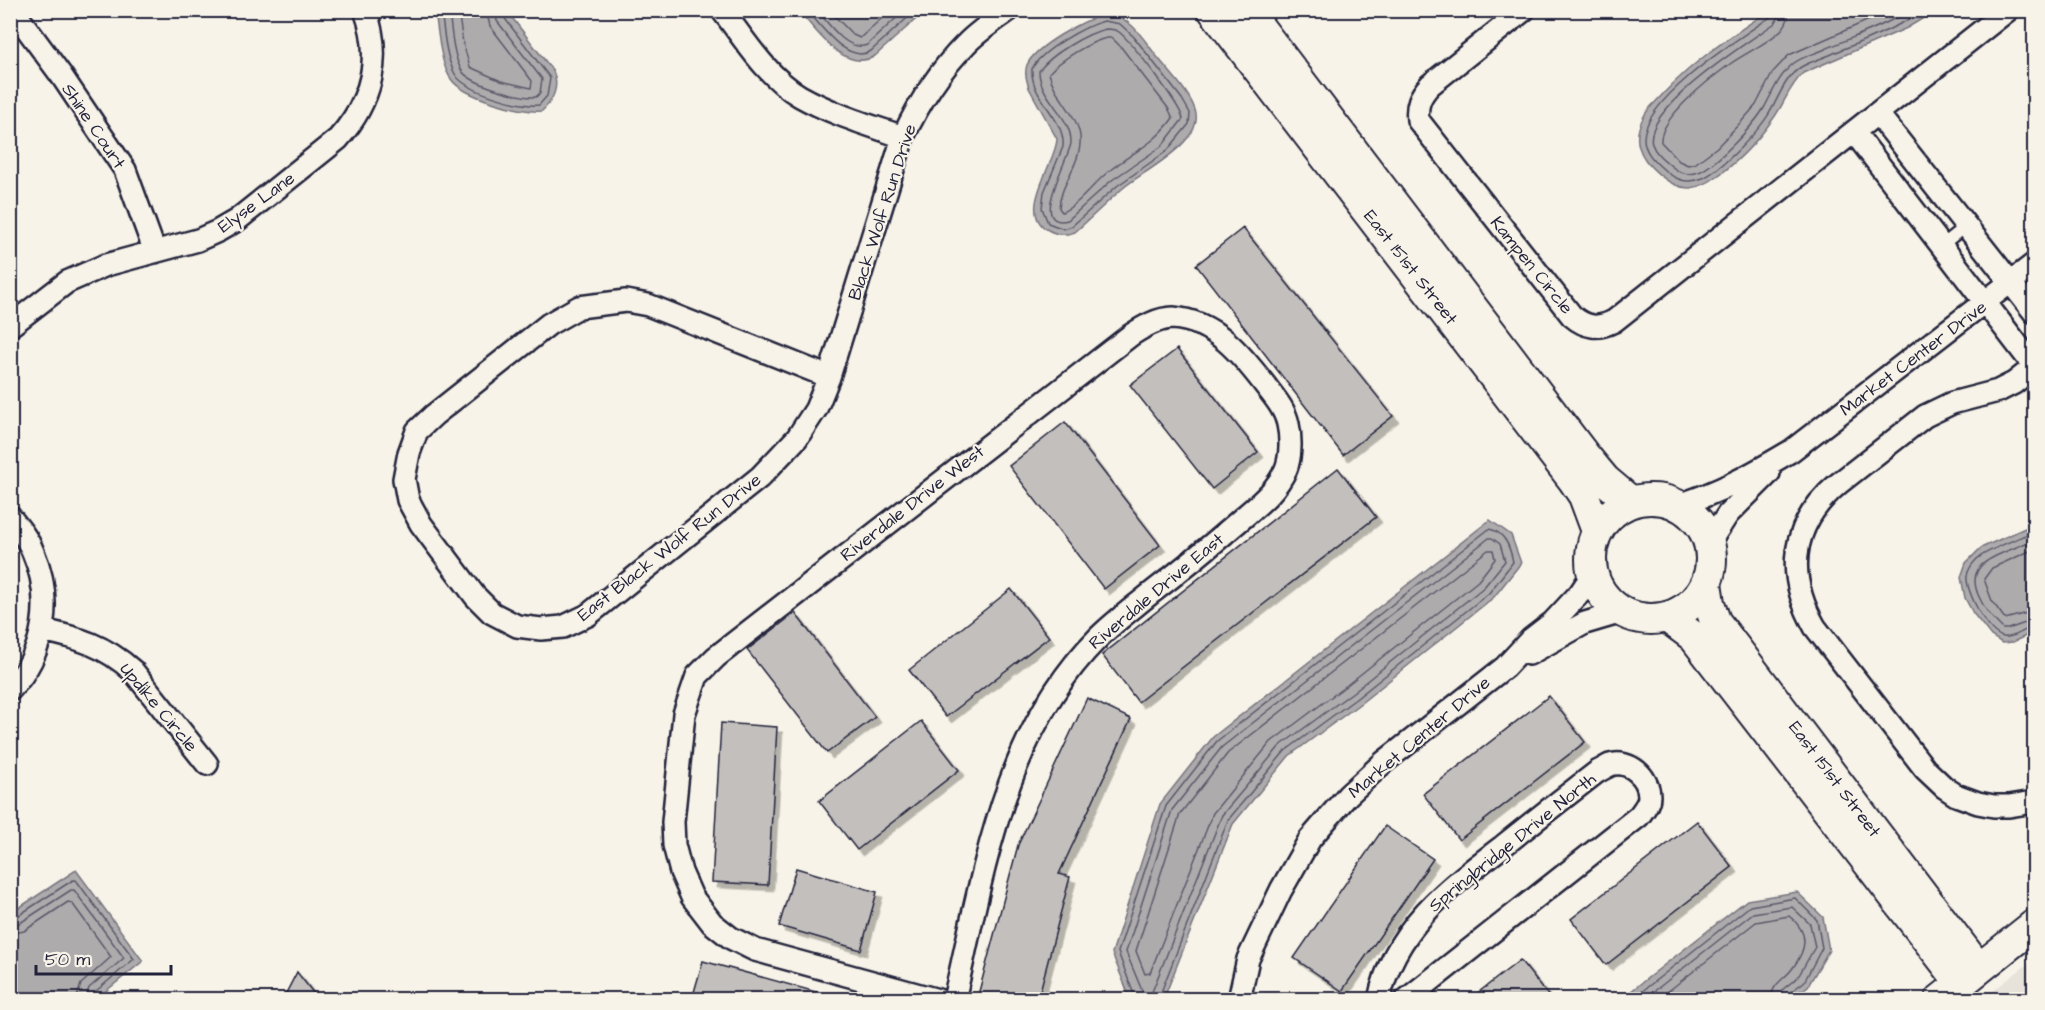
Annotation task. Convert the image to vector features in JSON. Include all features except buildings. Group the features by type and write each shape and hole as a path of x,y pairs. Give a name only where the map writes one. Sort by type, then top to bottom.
{"street":[{"name":"Shine Court","path":"13,10 61,75 125,170 155,252"},
{"name":"Elyse Lane","path":"10,326 67,282 106,265 198,240 237,220 338,139 362,106 373,64 372,42 365,10"},
{"path":"722,10 771,71 799,95 826,109 903,137"},
{"name":"Black Wolf Run Drive","path":"829,377 903,137 930,87 949,62 966,43 1009,10"},
{"name":"East 151st Street","path":"1213,10 1574,481 1584,496 1597,531"},
{"name":"East 151st Street","path":"1246,10 1586,456 1605,480 1630,501"},
{"name":"Kampen Circle","path":"1524,10 1430,85 1420,97 1418,120 1572,316 1589,327 1614,321 2008,10"},
{"path":"1878,114 2034,312"},
{"path":"1854,132 2034,367 2014,383 1998,391 1952,404 1925,416 1825,495 1807,521 1800,536 1796,558 1796,582 1804,607 1815,627 1925,770 1956,795 1978,803 2009,806 2034,802"},
{"name":"Market Center Drive","path":"1678,505 1713,494 1791,451 2034,264"},
{"name":"East Black Wolf Run Drive","path":"626,301 648,305 829,377 816,410 797,438 760,477 588,615 563,627 541,629 517,626 492,613 476,596 421,524 408,500 404,479 409,453 417,431 549,324 579,307 626,301"},
{"name":"Riverdale Drive East","path":"954,999 1001,805 1022,750 1053,696 1098,637 1208,548 1264,498 1277,486 1287,467 1290,446 1288,424 1281,406 1249,364 1221,336 1208,328 1171,318 1151,323 1131,335"},
{"name":"Riverdale Drive West","path":"938,999 755,950 731,938 712,923 692,897 681,872 674,845 673,822 684,714 697,676 716,657 1131,335"},
{"name":"Market Center Drive","path":"1709,543 1728,514 1791,451"},
{"path":"1646,498 1663,499 1678,505 1698,520 1709,543 1710,570 1706,583 1690,604 1667,617 1644,619 1622,612 1604,596 1592,575 1590,560 1597,531 1605,518 1616,508 1630,501 1646,498"},
{"path":"10,517 33,551 43,586 44,607 42,630 31,663 10,690"},
{"name":"Market Center Drive","path":"1239,999 1248,959 1281,890 1310,839 1348,795 1384,762 1504,667 1531,639 1553,622 1580,593 1592,575"},
{"name":"East 151st Street","path":"1706,583 1715,621 1960,984"},
{"name":"Market Center Drive","path":"1504,667 1585,623 1622,612"},
{"name":"East 151st Street","path":"1667,617 1694,637 1960,984"},
{"name":"Updike Circle","path":"42,630 93,643 122,661 133,671 207,764"},
{"name":"Springbridge Drive North","path":"1379,999 1382,983 1396,950 1425,911 1455,883 1597,772 1611,765 1623,765 1633,768 1641,775 1647,786 1649,798 1639,816 1406,999"},
{"path":"1960,984 2034,925"}],"lane":[{"path":"1941,246 1966,226"}],"shaded area":[{"path":"2034,959 2034,999 1984,998"}],"water":[{"path":"1770,10 1935,11 1907,28 1803,73 1761,135 1739,158 1713,179 1700,186 1690,188 1675,185 1652,168 1639,147 1639,131 1646,113 1700,60"},
{"path":"435,11 507,11 553,71 555,88 546,107 542,111 533,111 508,106 480,98 458,86 447,73 444,65"},
{"path":"799,11 925,11 875,56 864,60 842,55"},
{"path":"1103,15 1120,18 1134,27 1190,99 1196,114 1195,125 1180,147 1122,189 1075,232 1058,234 1048,230 1039,222 1036,212 1040,187 1057,139 1029,88 1026,68 1032,58 1050,42 1084,22"},
{"path":"1490,520 1511,535 1521,563 1494,597 1361,703 1289,756 1233,824 1164,998 1130,998 1112,953 1160,804 1213,737"},
{"path":"2034,524 2034,632 2013,642 2002,643 1991,636 1973,613 1965,598 1961,577 1966,563 1981,548"},
{"path":"76,870 143,961 96,999 11,999 11,913"},
{"path":"1797,892 1823,917 1829,950 1808,986 1791,999 1621,999 1747,900"}]}
